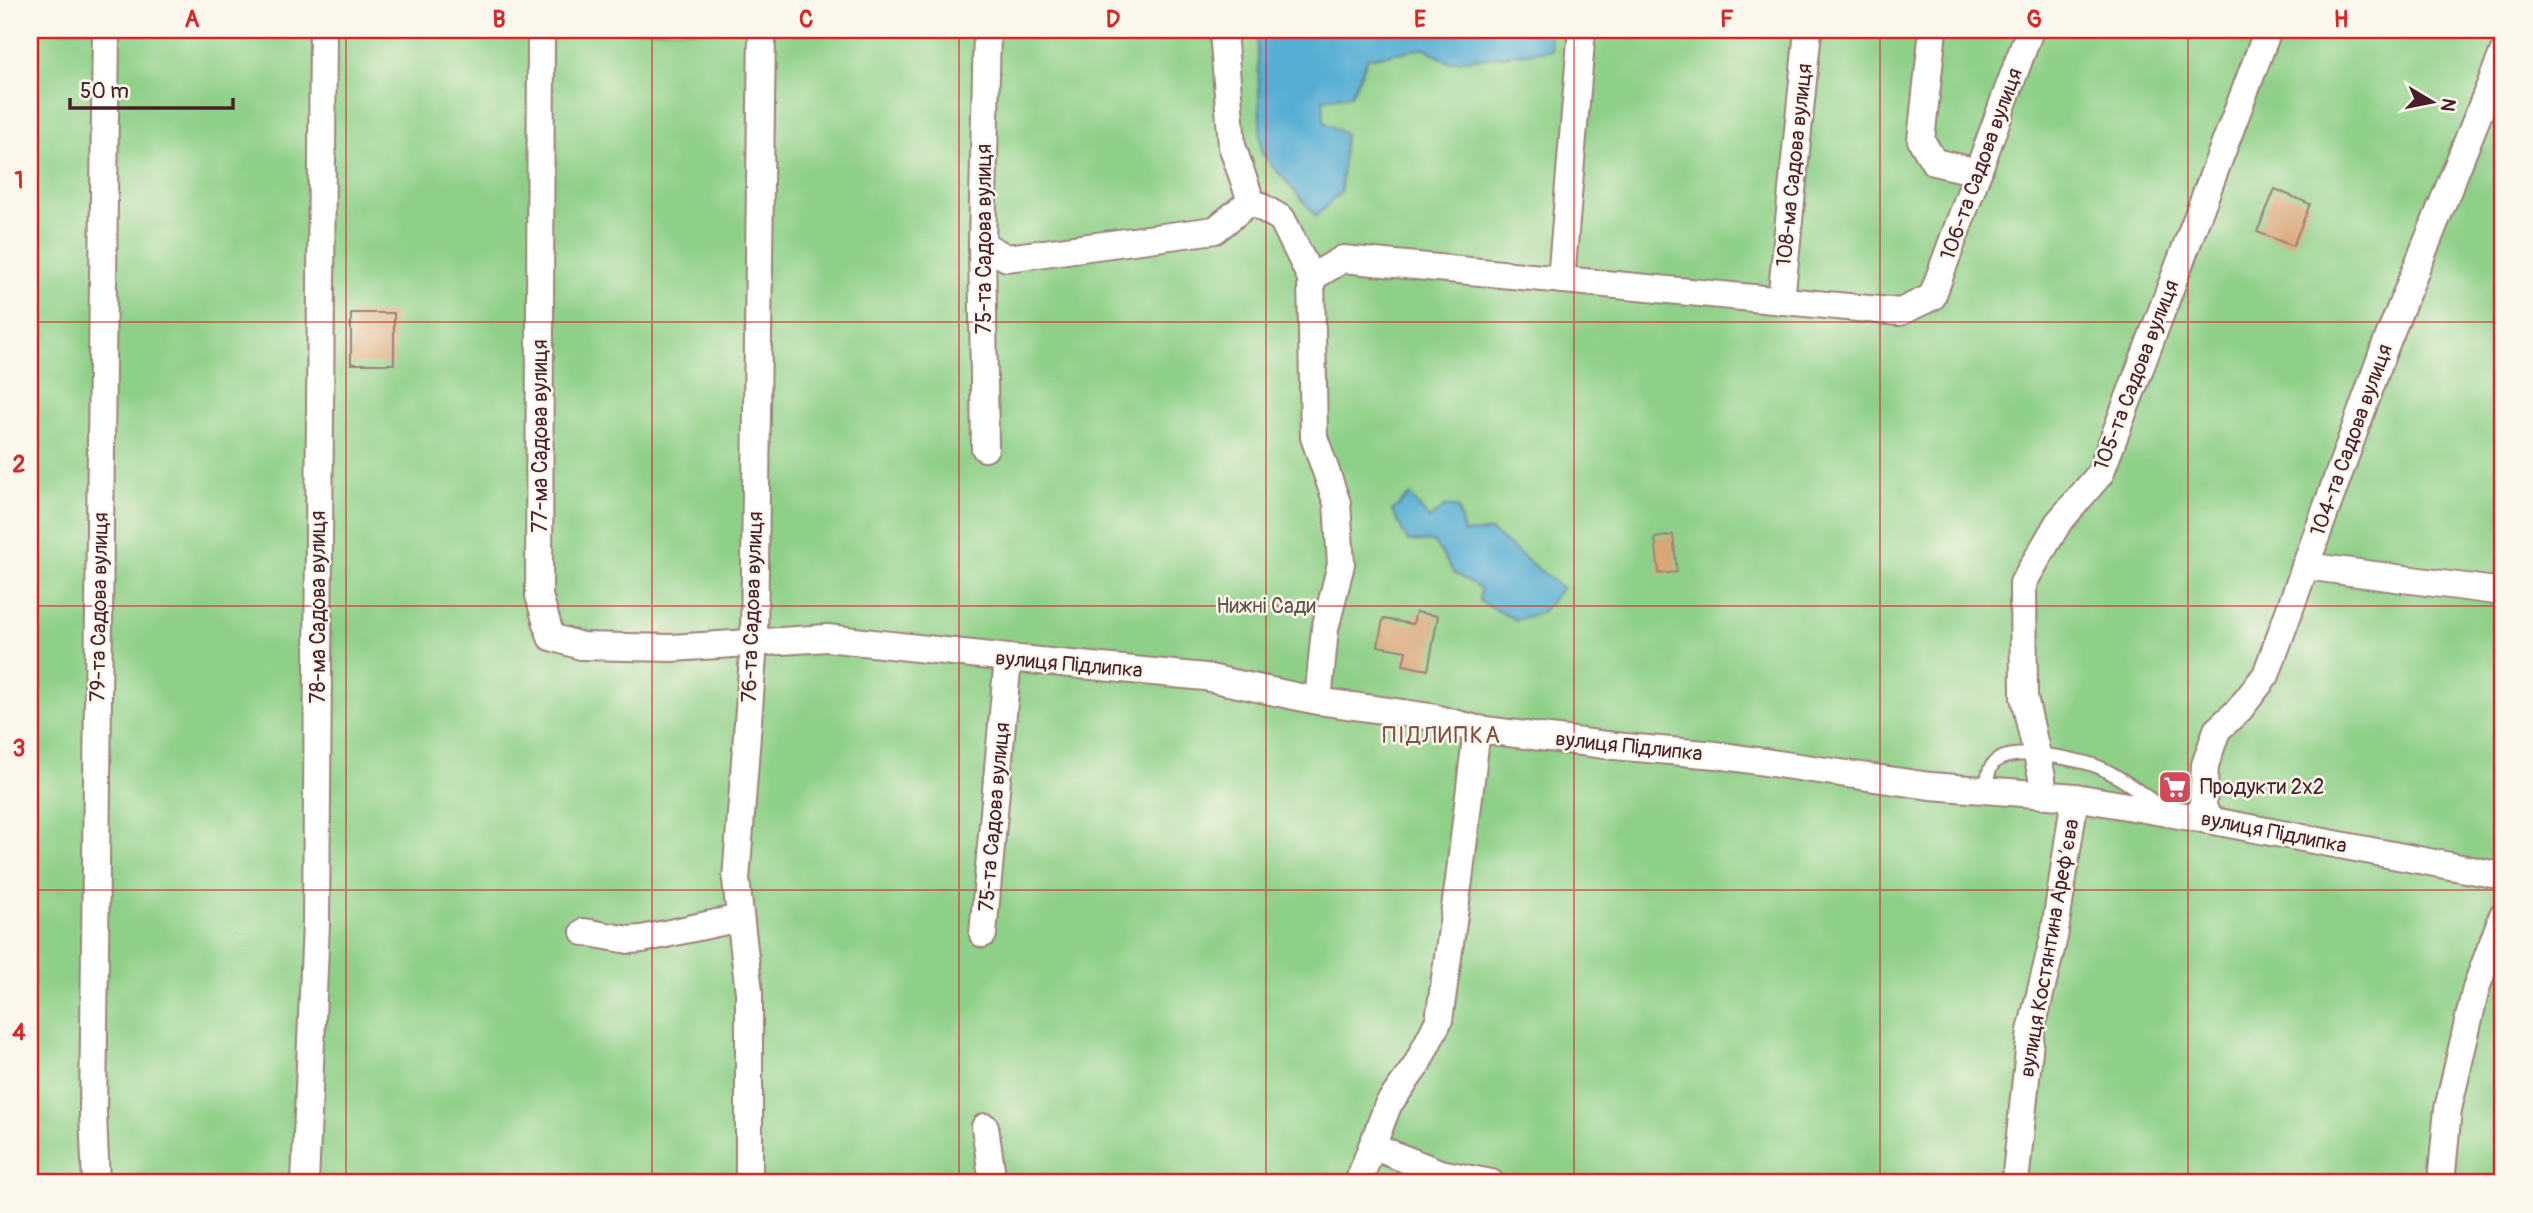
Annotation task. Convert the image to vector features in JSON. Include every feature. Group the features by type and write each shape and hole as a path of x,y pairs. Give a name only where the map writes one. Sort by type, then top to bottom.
{"street":[{"name":"79-та Садова вулиця","path":"96,1183 93,1114 106,30"},
{"name":"78-ма Садова вулиця","path":"305,1183 316,923 323,30"},
{"name":"77-ма Садова вулиця","path":"541,30 539,596 551,637 581,646 672,648 754,643"},
{"name":"76-та Садова вулиця","path":"749,1183 749,992 736,880 754,643 762,30"},
{"name":"75-та Садова вулиця","path":"985,448 982,244 987,30"},
{"path":"1223,30 1232,146 1251,201 1282,219 1311,278 1314,437 1337,503 1341,565 1325,629 1318,701"},
{"path":"1561,280 1582,30"},
{"name":"108-ма Садова вулиця","path":"1781,301 1808,30"},
{"path":"1933,30 1922,140 1934,162 1978,172"},
{"name":"106-та Садова вулиця","path":"1781,301 1900,312 1932,297 2030,30"},
{"name":"105-та Садова вулиця","path":"2042,795 2038,755 2024,697 2023,583 2058,523 2100,474 2268,30"},
{"name":"104-та Садова вулиця","path":"2208,820 2203,805 2205,765 2217,730 2239,709 2266,675 2384,349 2503,53"},
{"path":"982,244 1007,258 1215,230 1251,201"},
{"path":"1311,278 1343,259 1781,301"},
{"path":"2305,566 2503,592"},
{"name":"вулиця Підлипка","path":"754,643 827,638 1008,659 1205,677 1318,701 1431,717 1477,729 1728,757 1930,786 2075,797 2169,812 2503,876"},
{"name":"75-та Садова вулиця","path":"983,934 1008,659"},
{"path":"1358,1183 1388,1105 1416,1066 1438,1020 1459,880 1477,729"},
{"name":"вулиця Костянтина Арефʼєва","path":"2015,1183 2031,1031 2054,937 2075,797"},
{"path":"2441,1183 2448,1109 2476,988 2503,915"},
{"path":"584,932 628,940 642,939 740,918"},
{"path":"985,1127 993,1183"},
{"path":"1372,1146 1440,1173 1491,1183"}],"lane":[{"path":"1987,790 1987,776 1993,763 2007,755 2038,755 2080,761 2106,770 2169,812"}],"green space":[{"name":"Нижні Сади","path":"30,30 2503,30 2503,1183 30,1183"}],"water":[{"path":"1257,30 1548,30 1552,50 1448,62 1425,48 1368,58 1351,95 1323,99 1324,122 1345,134 1341,192 1316,216 1261,152"},
{"path":"1410,495 1429,519 1446,506 1458,508 1464,533 1491,531 1562,588 1542,612 1516,620 1479,601 1481,589 1454,573 1434,542 1408,541 1392,511"}],"building":[{"path":"2275,189 2310,204 2293,246 2257,232"},
{"path":"351,313 394,313 394,364 351,364"},
{"path":"1673,535 1677,572 1659,574 1655,538"},
{"path":"1416,612 1438,616 1428,670 1403,665 1406,651 1378,646 1383,619 1413,624"}],"place":[{"name":"Продукти 2х2","path":"2175,787"}],"district":[{"name":"ПІДЛИПКА","path":"1442,735"}]}
